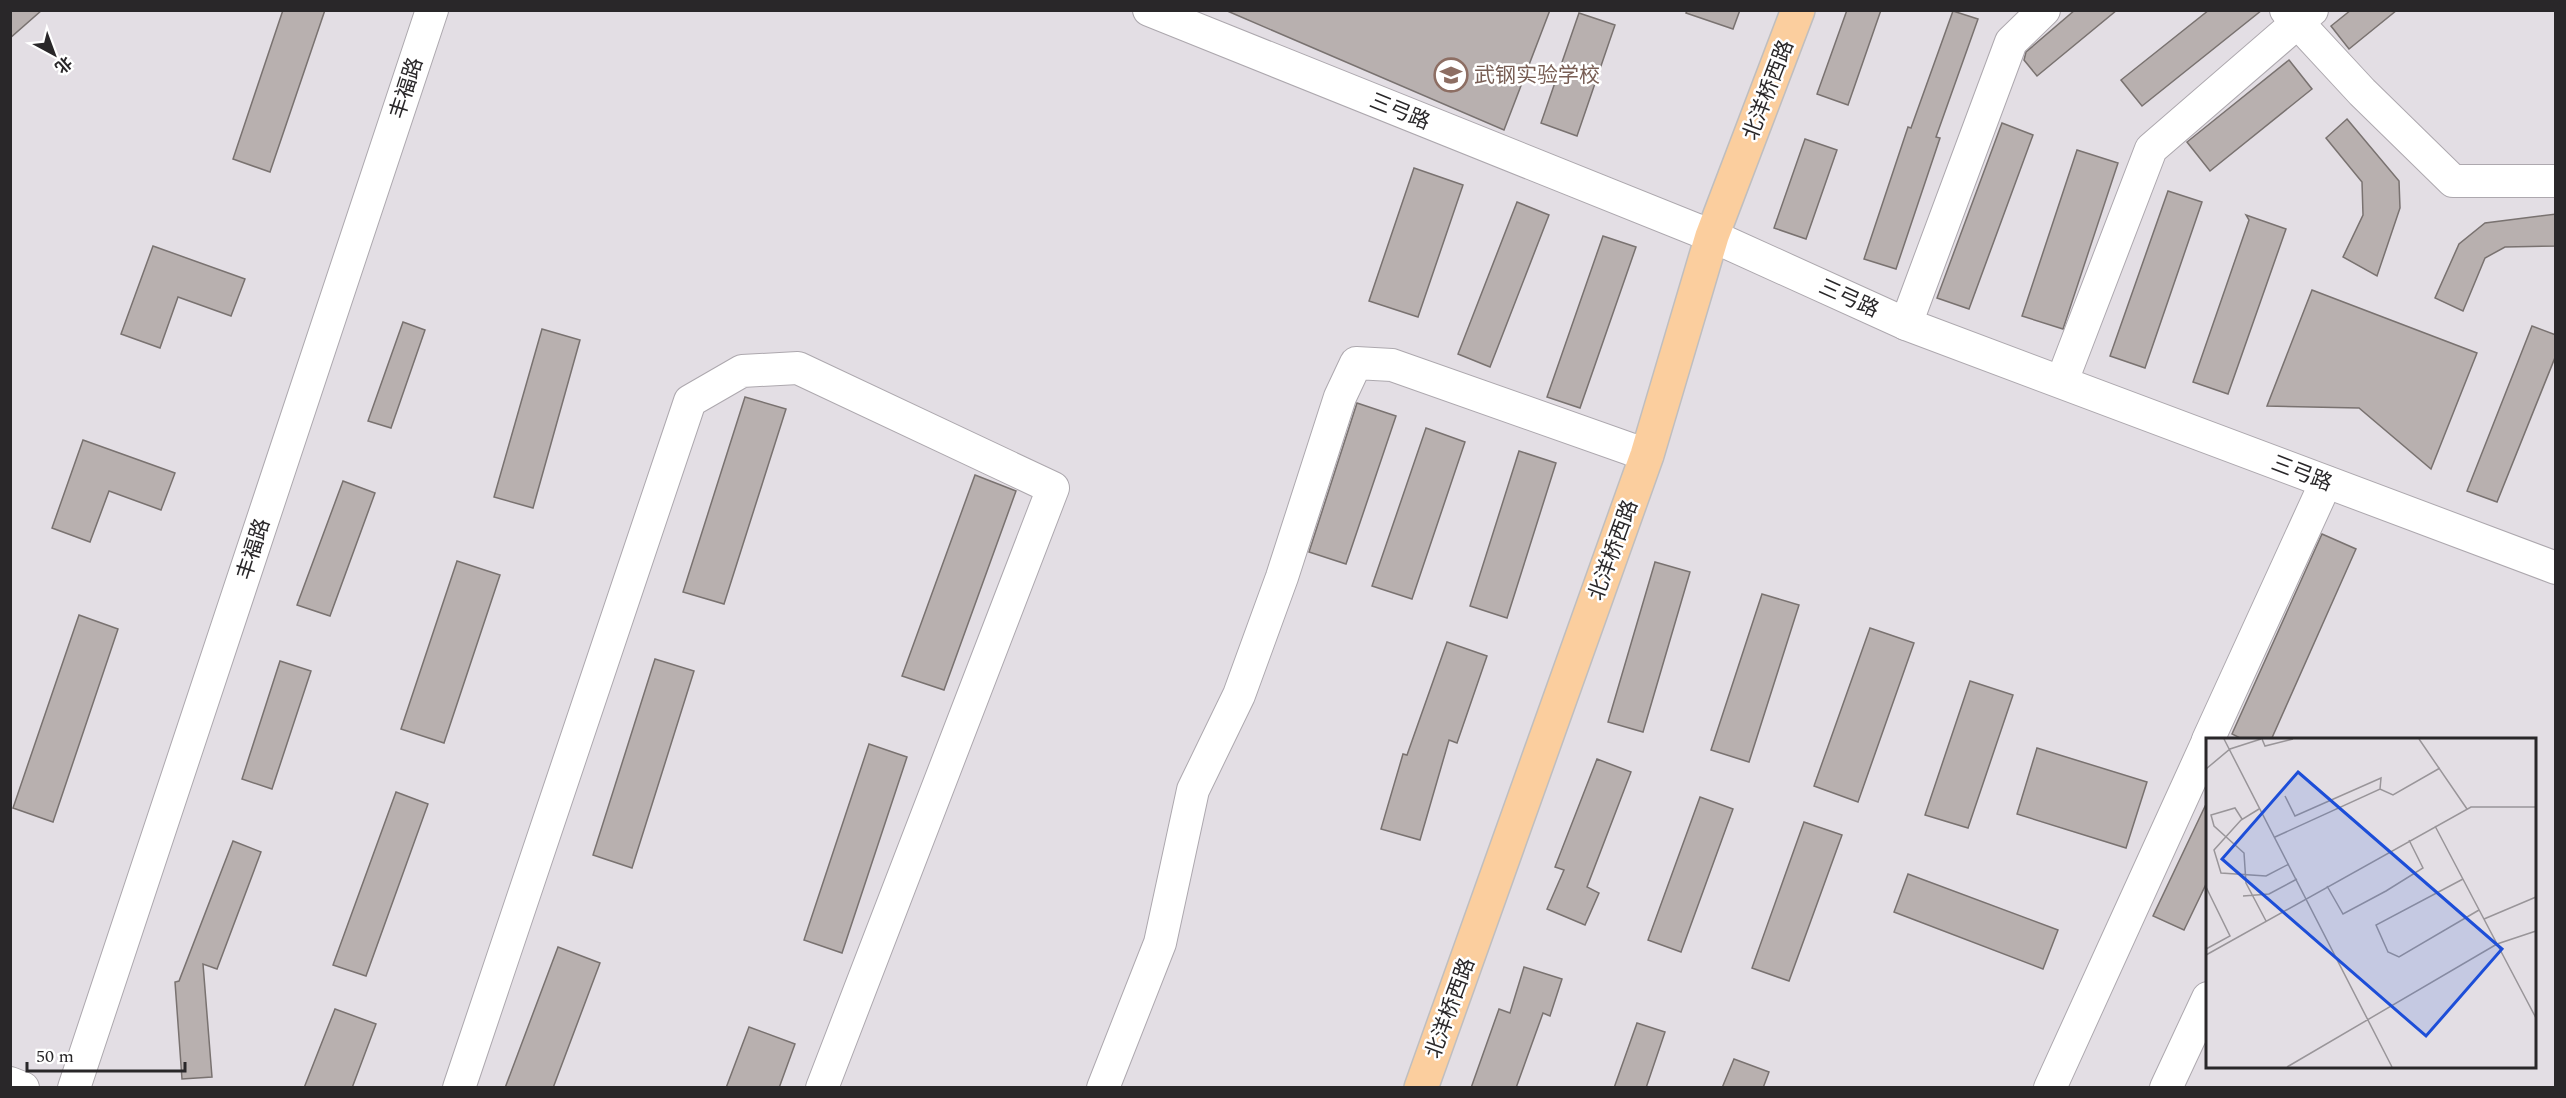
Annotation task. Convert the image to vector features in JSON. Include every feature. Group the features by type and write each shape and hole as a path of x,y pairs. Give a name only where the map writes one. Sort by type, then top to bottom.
{"main road":[{"name":"北洋桥西路","path":"1421,1088 1647,455 1712,236 1798,10"}],"street":[{"name":"丰福路","path":"74,1088 432,10"},
{"name":"三弓路","path":"1149,10 1712,236 1906,324 2556,568"},
{"path":"1906,324 2011,42 2044,10"},
{"path":"2062,381 2151,149 2299,14 2362,92 2453,181 2556,181"},
{"path":"1102,1088 1160,943 1193,790 1239,695 1282,577 1340,397 1356,363 1392,365 1647,455"},
{"path":"459,1088 690,400 742,371 798,368 1053,488 822,1088"},
{"path":"2209,738 2325,482"},
{"path":"2050,1088 2206,744"},
{"path":"2166,1088 2206,1002"},
{"path":"10,1083 23,1088"}],"building":[{"path":"10,10 42,10 10,38"},
{"path":"283,10 325,10 270,172 233,159"},
{"name":"武钢实验学校","path":"1225,10 1550,10 1504,130"},
{"path":"1687,10 1740,10 1733,29 1686,13"},
{"path":"1847,10 1881,10 1848,105 1817,94"},
{"path":"2075,10 2117,10 2037,76 2024,60 2026,52"},
{"path":"2209,10 2262,10 2142,106 2121,80"},
{"path":"2351,10 2397,10 2349,49 2331,26"},
{"path":"1953,11 1978,19 1936,137 1940,138 1896,269 1864,259 1908,127 1911,128"},
{"path":"1579,13 1615,25 1577,136 1541,123"},
{"path":"2289,60 2312,89 2210,171 2187,142"},
{"path":"2347,119 2399,181 2400,208 2377,276 2343,257 2363,215 2362,182 2326,138"},
{"path":"2002,123 2033,135 1969,309 1937,298"},
{"path":"1805,139 1837,150 1806,239 1774,228"},
{"path":"2077,150 2118,163 2063,329 2022,316"},
{"path":"1414,168 1463,185 1418,317 1369,301"},
{"path":"2168,191 2202,202 2145,368 2110,356"},
{"path":"1517,202 1549,215 1490,367 1458,354"},
{"path":"2556,214 2556,246 2505,247 2485,258 2463,311 2435,298 2459,244 2485,223"},
{"path":"2246,215 2286,229 2228,394 2193,382 2249,220"},
{"path":"1603,236 1636,247 1580,408 1547,397"},
{"path":"153,246 245,279 231,316 178,297 160,348 121,334"},
{"path":"2312,290 2477,353 2431,469 2359,408 2267,406"},
{"path":"403,322 425,330 391,428 368,421"},
{"path":"2532,326 2556,335 2556,355 2497,502 2467,491"},
{"path":"542,329 580,340 533,508 494,497"},
{"path":"745,397 786,409 724,604 683,592"},
{"path":"1357,403 1396,416 1346,564 1309,552"},
{"path":"1426,428 1465,442 1412,599 1372,586"},
{"path":"83,440 175,473 161,510 109,491 90,542 52,528"},
{"path":"1519,451 1556,463 1507,618 1470,606"},
{"path":"975,475 1016,491 944,690 902,676"},
{"path":"343,481 375,493 330,616 297,605"},
{"path":"2322,534 2356,549 2272,738 2240,738 2232,734"},
{"path":"457,561 500,575 444,743 401,729"},
{"path":"1655,562 1690,572 1643,732 1608,722"},
{"path":"1762,594 1799,605 1749,762 1711,750"},
{"path":"79,615 118,629 53,822 13,808"},
{"path":"1870,628 1914,643 1858,802 1814,786"},
{"path":"1447,642 1487,656 1457,743 1449,740 1420,840 1381,829 1403,754 1407,755"},
{"path":"655,659 694,671 632,868 593,855"},
{"path":"280,661 311,671 272,789 242,779"},
{"path":"1970,681 2013,695 1968,828 1925,815"},
{"path":"869,744 907,757 842,953 804,940"},
{"path":"2037,748 2147,782 2126,848 2017,814"},
{"path":"1597,759 1631,772 1587,887 1599,893 1585,925 1547,909 1564,870 1555,867"},
{"path":"396,792 428,804 366,976 333,965"},
{"path":"1700,797 1733,809 1681,952 1648,940"},
{"path":"2206,804 2206,884 2184,930 2153,916"},
{"path":"1804,822 1842,835 1789,981 1752,968"},
{"path":"233,841 261,852 217,969 203,964 212,1077 182,1079 175,982 179,981"},
{"path":"1908,874 2058,930 2043,969 1894,912"},
{"path":"558,947 600,963 553,1088 505,1088"},
{"path":"1524,967 1562,979 1550,1016 1543,1013 1516,1088 1471,1088 1499,1009 1510,1013"},
{"path":"335,1009 376,1024 352,1088 304,1088"},
{"path":"1637,1023 1665,1032 1646,1088 1614,1088"},
{"path":"749,1027 795,1044 779,1088 726,1088"},
{"path":"1734,1059 1769,1072 1763,1088 1722,1088"}],"place":[{"name":"武钢实验学校","path":"1451,75"}]}
